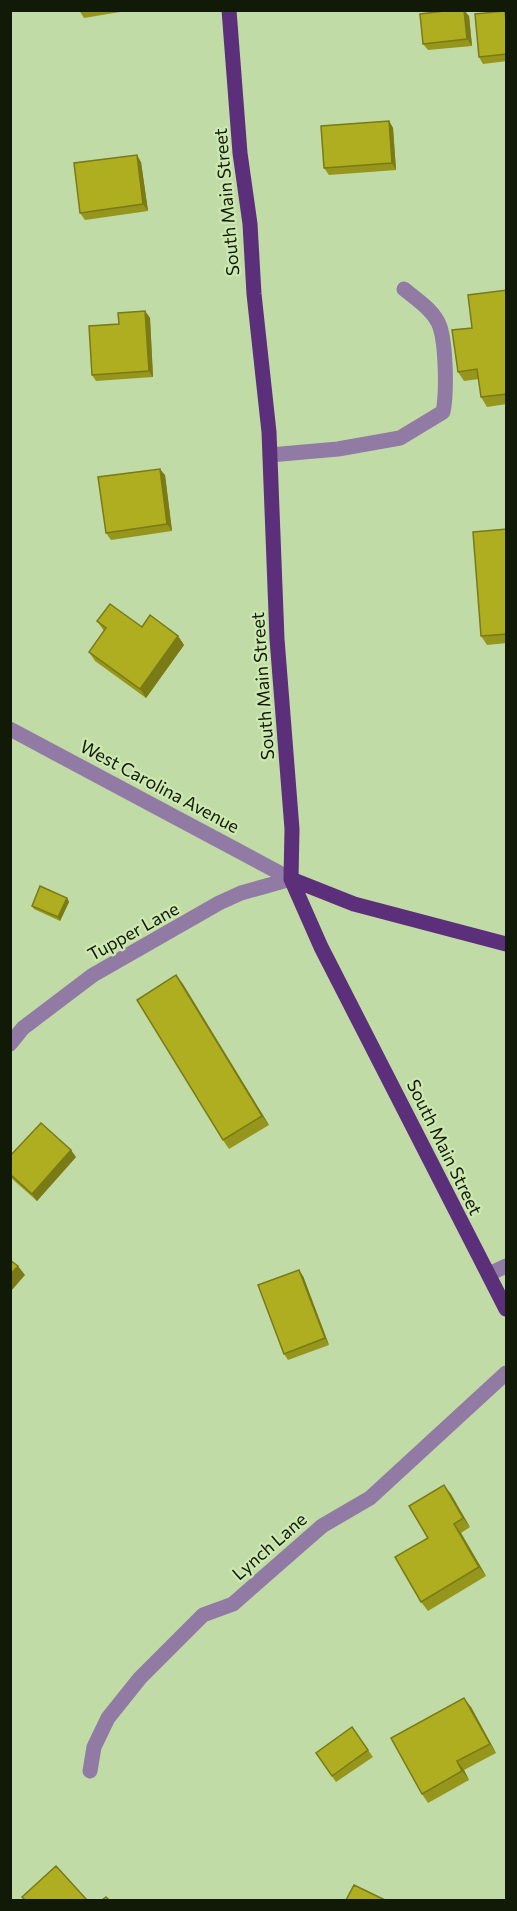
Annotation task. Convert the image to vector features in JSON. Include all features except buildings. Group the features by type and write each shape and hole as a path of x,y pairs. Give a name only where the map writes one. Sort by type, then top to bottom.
{"main road":[{"name":"South Main Street","path":"229,10 270,455 276,639 292,829 291,879 321,947 507,1309"},
{"path":"291,879 354,904 507,944"}],"street":[{"path":"270,455 338,449 400,438 443,412 447,395 440,326 424,304 404,289"},
{"name":"West Carolina Avenue","path":"10,729 291,879"},
{"name":"Tupper Lane","path":"10,1044 23,1028 93,975 219,903 241,893 291,879"},
{"path":"489,1274 507,1266"},
{"name":"Lynch Lane","path":"90,1771 94,1747 108,1718 140,1678 203,1615 234,1604 322,1526 370,1498 507,1373"}]}
